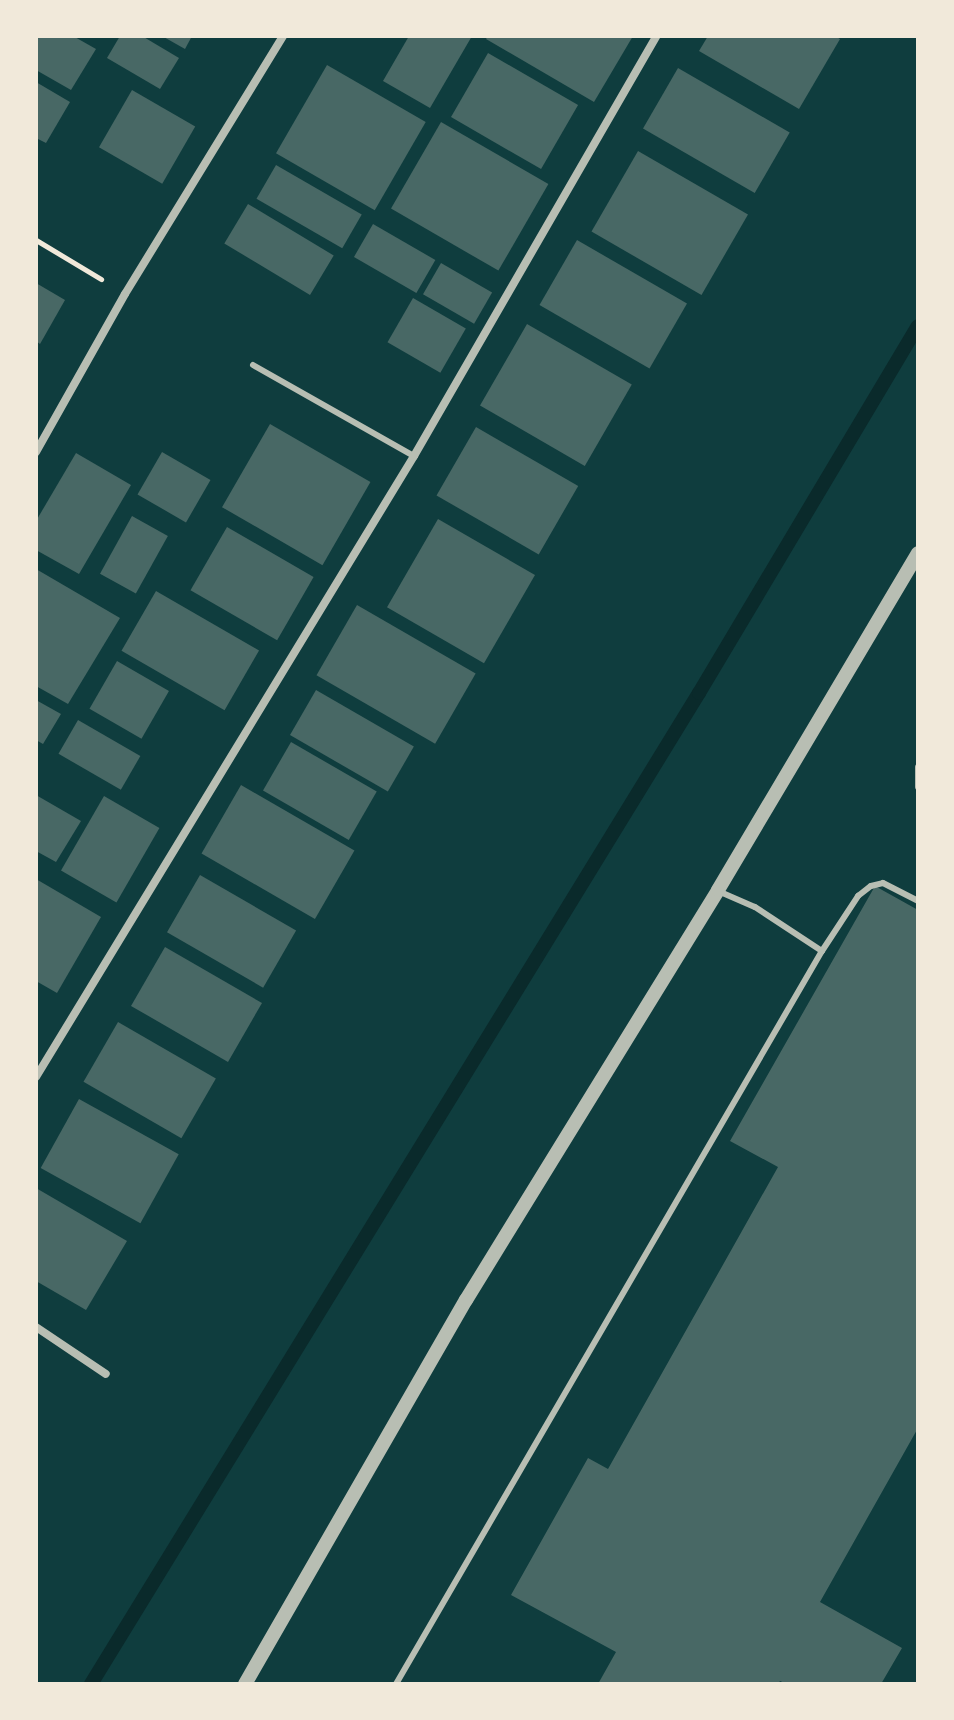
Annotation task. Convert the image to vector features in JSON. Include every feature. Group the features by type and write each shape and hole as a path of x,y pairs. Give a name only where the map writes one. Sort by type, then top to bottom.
{"street":[{"path":"36,452 125,294 283,36"},
{"path":"36,1077 414,456 656,36"},
{"path":"246,1684 466,1300 718,890 918,553"},
{"path":"36,1327 106,1374"}],"lane":[{"path":"253,365 414,456"},
{"path":"918,767 918,787"},
{"path":"396,1684 822,951 858,896 871,886 883,883 918,901"},
{"path":"718,890 755,907 822,951"}],"path":[{"path":"36,240 125,294"}],"building":[{"path":"36,36 73,36 96,49 71,90 36,70"},
{"path":"120,36 142,36 179,58 160,89 107,58"},
{"path":"162,36 192,36 185,49"},
{"path":"409,36 472,36 430,108 383,81"},
{"path":"488,36 633,36 594,102 486,39"},
{"path":"708,36 835,36 840,39 799,109 699,51"},
{"path":"488,53 578,105 541,169 451,117"},
{"path":"327,65 426,122 375,210 276,153"},
{"path":"678,68 790,132 755,193 643,129"},
{"path":"36,82 70,102 46,143 36,138"},
{"path":"132,90 195,127 162,184 99,147"},
{"path":"441,122 548,184 498,271 391,209"},
{"path":"638,151 748,214 701,295 592,232"},
{"path":"276,165 362,214 342,248 256,199"},
{"path":"248,204 334,256 310,295 224,243"},
{"path":"373,224 435,260 416,293 354,257"},
{"path":"577,240 687,304 649,368 540,305"},
{"path":"441,263 492,292 474,324 423,294"},
{"path":"36,283 65,300 40,344 36,341"},
{"path":"413,298 466,328 440,373 388,342"},
{"path":"527,324 632,385 585,466 480,405"},
{"path":"270,424 370,482 322,565 222,507"},
{"path":"476,427 578,486 539,554 436,495"},
{"path":"162,452 210,480 186,522 138,494"},
{"path":"76,453 131,485 79,574 36,550 36,521"},
{"path":"132,516 168,536 136,594 100,574"},
{"path":"438,519 535,575 484,663 387,607"},
{"path":"227,527 314,577 277,640 190,590"},
{"path":"36,569 120,618 68,704 36,686"},
{"path":"156,591 259,650 225,710 122,651"},
{"path":"357,605 476,674 435,744 316,675"},
{"path":"117,661 169,691 141,739 90,709"},
{"path":"316,690 414,746 388,792 290,735"},
{"path":"36,700 61,714 43,744 36,740"},
{"path":"78,720 140,756 121,790 58,754"},
{"path":"291,742 377,792 349,840 263,790"},
{"path":"241,785 354,850 315,919 201,853"},
{"path":"36,795 81,821 56,862 36,851"},
{"path":"104,796 159,828 116,902 61,870"},
{"path":"200,875 296,930 263,988 167,932"},
{"path":"36,879 101,917 57,993 36,981"},
{"path":"875,886 918,910 918,1428 820,1602 902,1648 881,1684 787,1684 780,1681 778,1684 598,1684 616,1652 511,1595 588,1458 608,1469 778,1167 730,1141"},
{"path":"165,947 262,1003 228,1062 131,1006"},
{"path":"118,1022 216,1078 181,1138 84,1082"},
{"path":"79,1099 179,1154 140,1223 41,1168"},
{"path":"36,1188 127,1241 86,1310 36,1281"}],"waterway":[{"path":"91,1684 699,693 918,326"}]}
